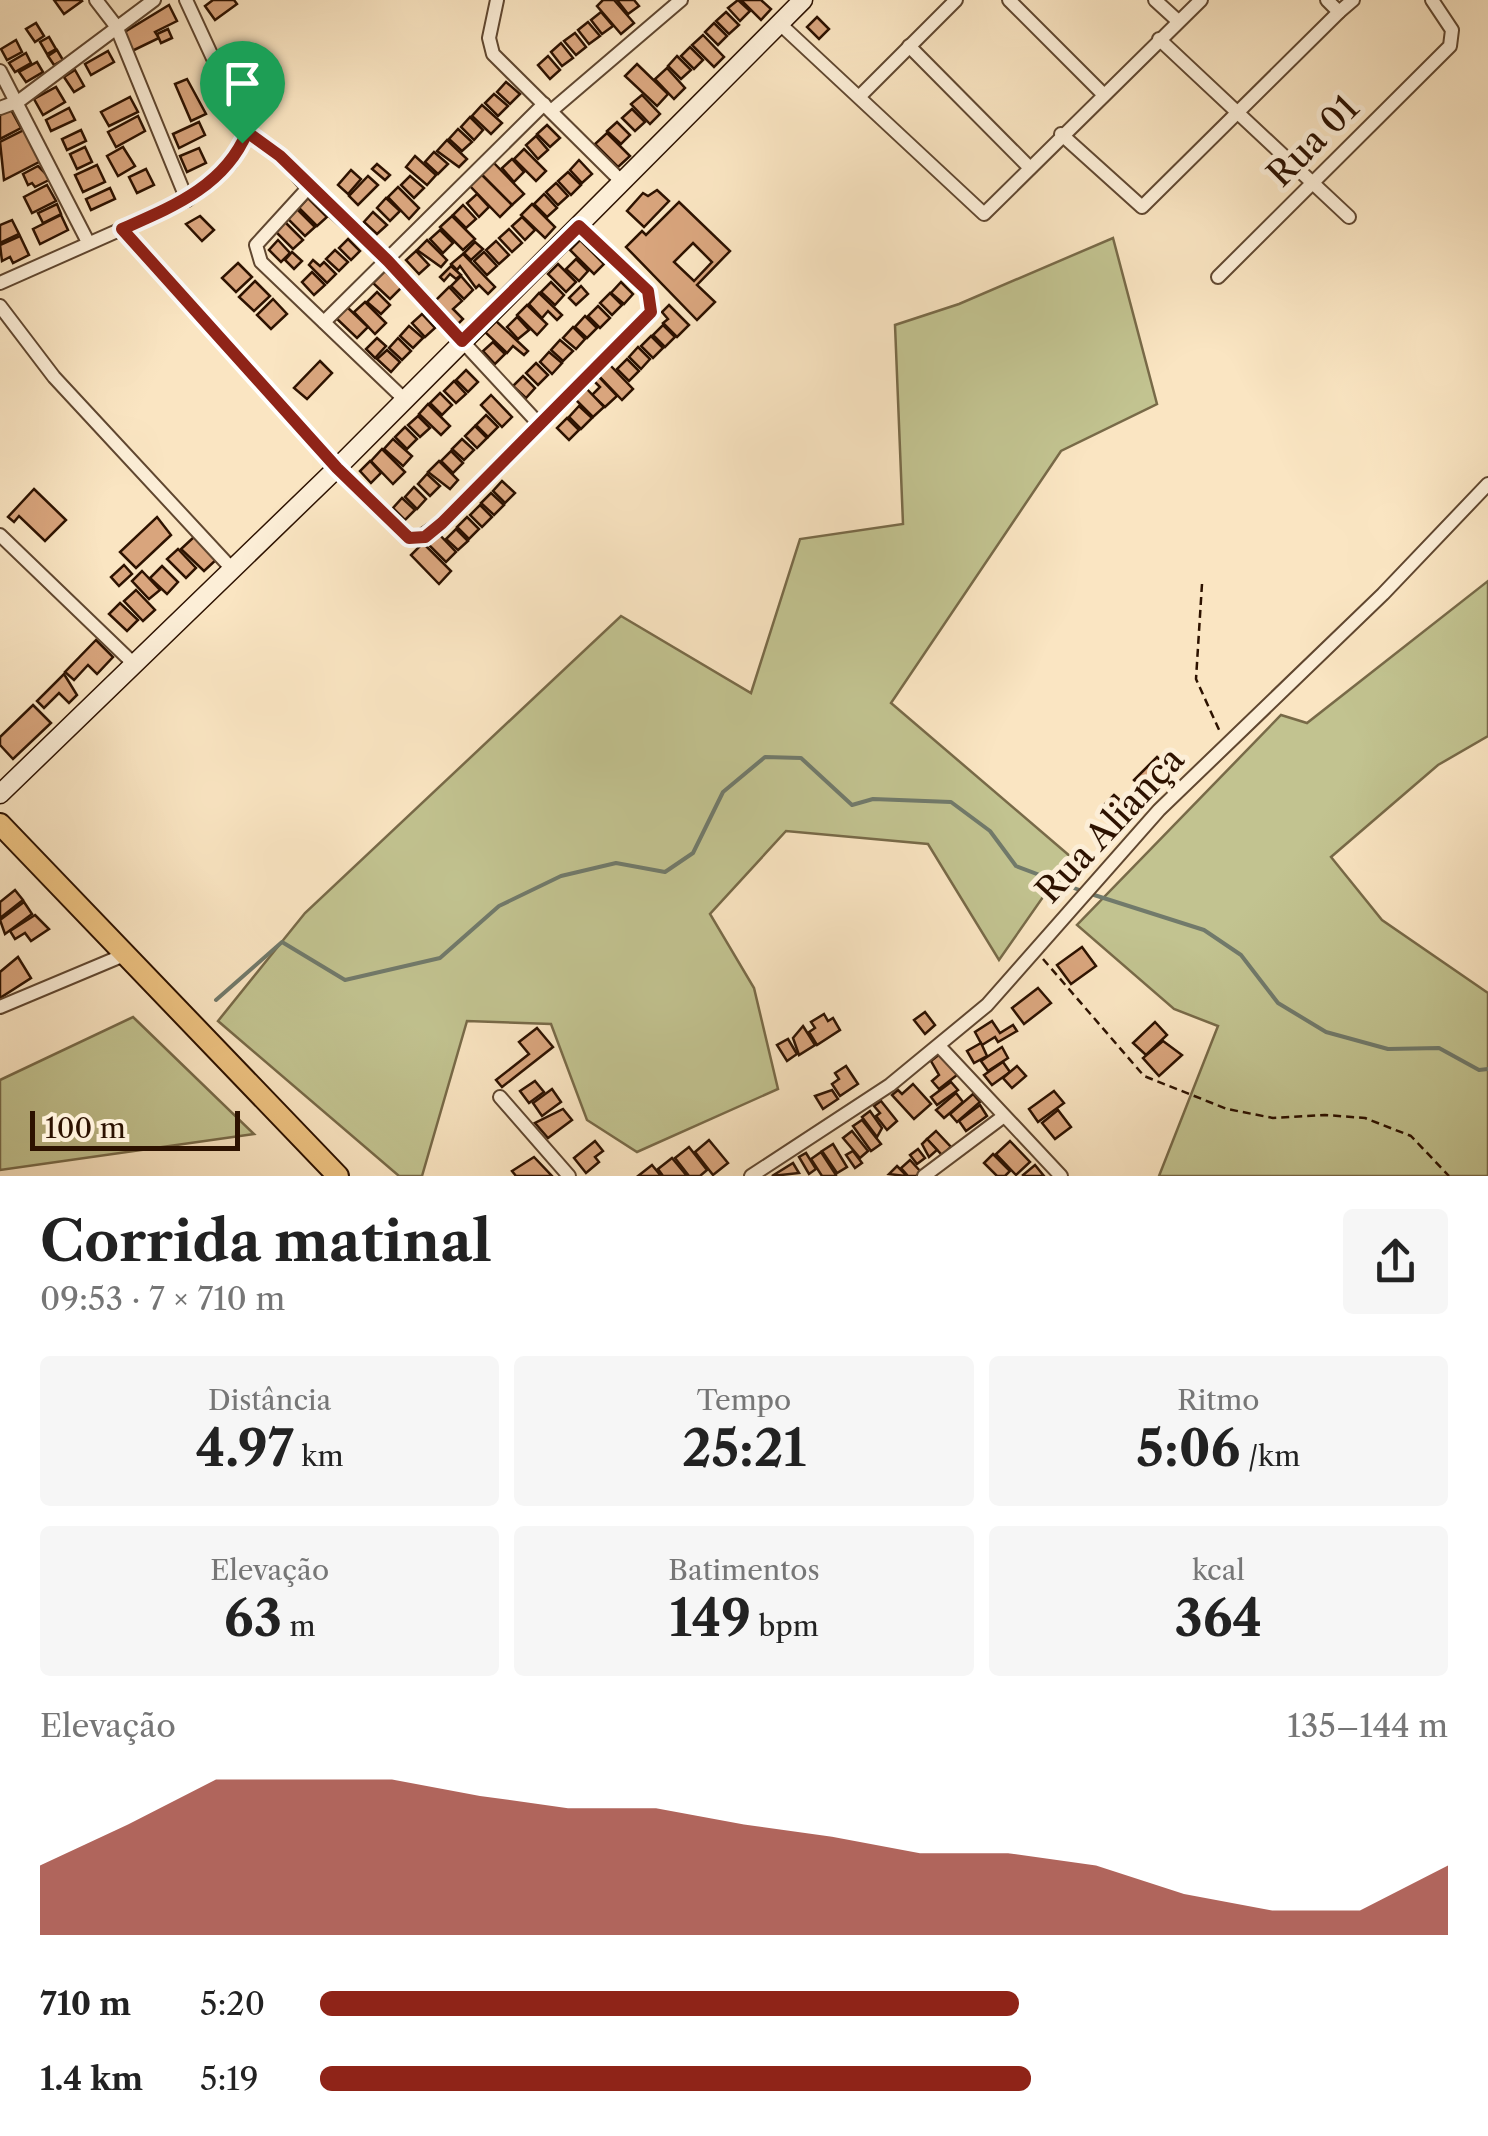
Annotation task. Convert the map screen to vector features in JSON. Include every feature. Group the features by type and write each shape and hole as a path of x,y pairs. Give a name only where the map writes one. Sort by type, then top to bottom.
{"main road":[{"path":"0,824 338,1176"}],"street":[{"path":"96,0 116,26 186,200"},
{"path":"0,108 19,101 154,0"},
{"path":"186,0 247,132 280,156 308,188 388,261 538,424"},
{"path":"497,0 490,38 493,54 622,182"},
{"path":"324,322 548,108 681,0"},
{"path":"0,794 337,468 802,0"},
{"path":"860,96 956,0"},
{"path":"1009,0 1102,94"},
{"path":"1155,0 1178,22"},
{"path":"779,23 984,214 1201,0"},
{"path":"1326,0 1338,12"},
{"path":"1061,134 1142,207 1352,0"},
{"name":"Rua 01","path":"1218,277 1450,46 1452,30 1432,0"},
{"path":"1160,39 1240,110 1349,218"},
{"path":"909,46 1029,166"},
{"path":"0,72 19,101 88,242"},
{"path":"0,283 186,200 230,164 247,132"},
{"path":"308,188 256,245 257,254 266,268 404,399"},
{"path":"122,229 337,468 401,532 417,539 442,523 651,312 653,304 648,291 579,226"},
{"path":"0,306 54,377 233,570"},
{"name":"Rua Aliança","path":"750,1176 940,1048 987,1005 1159,810 1384,594 1488,484"},
{"path":"0,535 134,664"},
{"path":"0,1007 124,955"},
{"path":"940,1048 1061,1176"},
{"path":"500,1097 569,1176"},
{"path":"924,1176 1004,1116"}],"path":[{"path":"1202,584 1196,679 1226,747"},
{"path":"1035,950 1144,1076 1227,1109 1258,1115 1365,1118 1411,1136 1448,1176"}],"green space":[{"path":"1113,238 1157,404 1061,451 891,703 1071,857 999,960 928,844 786,831 710,914 754,988 778,1089 637,1152 587,1120 551,1024 467,1021 422,1176 399,1176 218,1021 305,913 621,616 751,693 800,539 903,524 895,325 959,304"},
{"path":"1488,581 1488,736 1438,765 1331,857 1382,920 1488,993 1488,1176 1159,1176 1218,1026 1174,1009 1077,925 1281,715 1307,723"},
{"path":"133,1017 254,1134 0,1170 0,1080"}],"building":[{"path":"54,0 81,0 82,1 64,14"},
{"path":"213,0 234,0 237,4 215,20 205,6"},
{"path":"603,0 614,0 634,23 621,34 597,6"},
{"path":"617,0 634,0 639,6 628,14"},
{"path":"738,0 750,11 740,21 728,8"},
{"path":"741,0 761,0 771,9 761,20"},
{"path":"169,5 177,21 155,32 159,38 132,51 123,33"},
{"path":"601,12 613,26 602,34 591,20"},
{"path":"726,12 739,25 729,34 716,21"},
{"path":"817,17 829,29 819,39 807,27"},
{"path":"588,22 600,36 589,44 578,30"},
{"path":"36,23 44,36 35,42 26,29"},
{"path":"714,23 727,36 718,45 705,32"},
{"path":"168,29 172,38 161,43 157,34"},
{"path":"575,33 586,47 576,55 564,41"},
{"path":"703,35 724,57 714,67 692,45"},
{"path":"49,37 56,49 47,54 40,42"},
{"path":"16,40 22,52 7,60 1,49"},
{"path":"561,43 573,58 562,66 551,52"},
{"path":"690,47 703,60 694,69 681,56"},
{"path":"57,50 63,60 54,65 48,56"},
{"path":"108,51 114,62 91,75 85,64"},
{"path":"26,53 31,63 15,72 9,63"},
{"path":"548,56 560,70 550,79 538,65"},
{"path":"677,56 691,70 681,79 668,66"},
{"path":"37,62 43,72 26,82 19,72"},
{"path":"637,64 668,94 657,106 625,76"},
{"path":"667,68 685,88 674,99 655,79"},
{"path":"75,70 84,86 74,92 64,77"},
{"path":"253,77 258,92 239,99 233,85"},
{"path":"187,79 206,114 191,121 175,84"},
{"path":"506,82 520,94 510,104 497,92"},
{"path":"56,87 65,102 43,115 34,99"},
{"path":"494,94 508,106 498,116 485,103"},
{"path":"642,95 660,114 650,124 631,104"},
{"path":"130,97 138,112 109,126 101,112"},
{"path":"482,105 502,123 491,134 472,116"},
{"path":"10,108 21,128 0,139 0,114"},
{"path":"69,108 75,120 51,131 46,120"},
{"path":"632,109 645,122 635,131 622,118"},
{"path":"138,116 145,131 116,147 108,132"},
{"path":"470,117 483,130 474,140 461,127"},
{"path":"199,122 205,135 179,148 173,134"},
{"path":"617,122 630,135 621,144 607,131"},
{"path":"547,125 560,138 550,147 537,134"},
{"path":"26,129 41,161 4,180 0,142"},
{"path":"458,129 472,142 462,151 449,139"},
{"path":"81,130 86,141 67,150 62,139"},
{"path":"607,133 630,156 618,167 595,144"},
{"path":"536,136 548,150 538,159 526,145"},
{"path":"447,140 467,159 459,167 437,151"},
{"path":"85,147 92,162 77,169 70,154"},
{"path":"123,147 135,166 118,176 107,156"},
{"path":"199,148 206,163 187,172 180,156"},
{"path":"524,149 546,171 536,181 514,159"},
{"path":"434,152 448,164 438,174 425,162"},
{"path":"415,156 436,175 427,185 406,167"},
{"path":"512,159 524,172 514,182 502,168"},
{"path":"579,160 592,174 582,183 570,170"},
{"path":"493,162 524,194 512,205 481,174"},
{"path":"377,164 390,175 385,180 372,169"},
{"path":"97,165 105,182 83,192 75,175"},
{"path":"38,166 51,179 35,187 32,183 28,185 23,174"},
{"path":"146,169 154,185 137,193 129,177"},
{"path":"351,170 361,179 348,194 338,185"},
{"path":"568,172 581,185 571,195 558,181"},
{"path":"481,174 512,205 500,217 469,185"},
{"path":"368,176 378,185 358,205 349,196"},
{"path":"410,176 424,188 414,198 401,185"},
{"path":"556,183 568,196 558,205 546,192"},
{"path":"47,185 56,201 32,213 24,197"},
{"path":"398,187 419,208 409,219 388,197"},
{"path":"110,188 115,199 91,210 86,199"},
{"path":"657,190 669,201 644,227 627,211 643,193 648,196"},
{"path":"477,194 489,207 479,217 467,203"},
{"path":"544,194 557,208 547,217 534,204"},
{"path":"308,198 327,217 317,226 299,208"},
{"path":"386,198 400,211 390,221 377,208"},
{"path":"679,202 730,251 697,285 715,302 697,320 626,247 642,231 646,235","holes":["693,243 712,262 694,281 674,262"]},
{"path":"57,204 61,214 43,223 38,213"},
{"path":"532,204 555,227 545,238 521,215"},
{"path":"463,205 476,219 466,228 453,215"},
{"path":"296,208 315,227 305,236 287,218"},
{"path":"373,212 387,225 377,234 364,222"},
{"path":"61,215 68,230 40,244 33,229"},
{"path":"200,216 214,230 202,241 186,224"},
{"path":"452,216 475,239 463,250 440,227"},
{"path":"522,217 535,230 525,240 512,226"},
{"path":"12,220 19,234 0,243 0,225"},
{"path":"284,221 303,240 293,249 275,231"},
{"path":"509,229 522,243 512,252 499,238"},
{"path":"440,230 453,243 443,253 430,239"},
{"path":"20,236 29,255 13,263 10,257 2,261 0,245"},
{"path":"348,239 360,251 351,260 339,248"},
{"path":"278,240 290,253 281,262 269,250"},
{"path":"427,240 447,260 441,267 417,250"},
{"path":"580,240 604,264 594,274 570,250"},
{"path":"496,241 509,255 499,264 486,250"},
{"path":"475,242 483,249 471,260 464,253"},
{"path":"335,250 348,262 339,271 326,259"},
{"path":"416,251 429,265 419,274 406,260"},
{"path":"292,252 302,261 294,269 285,260"},
{"path":"484,252 497,266 487,275 474,261"},
{"path":"463,254 495,287 488,294 479,285 476,288 460,266 457,270 451,264"},
{"path":"576,259 588,271 579,281 566,269"},
{"path":"313,260 320,266 324,262 336,274 327,283 309,265"},
{"path":"238,263 252,277 236,292 222,278"},
{"path":"558,264 576,282 566,292 548,274"},
{"path":"451,266 461,275 456,279 450,274 444,281 440,277"},
{"path":"385,271 402,287 390,299 373,283"},
{"path":"312,272 325,285 314,295 302,282"},
{"path":"461,276 473,290 464,299 451,286"},
{"path":"255,281 270,296 254,311 239,297"},
{"path":"551,282 564,295 555,305 541,292"},
{"path":"621,282 633,294 624,304 611,293"},
{"path":"581,286 588,294 576,305 569,298"},
{"path":"449,287 462,301 453,309 463,319 458,324 435,301"},
{"path":"377,292 390,305 381,314 367,302"},
{"path":"539,293 562,315 557,320 548,311 542,318 529,304"},
{"path":"610,293 622,305 612,315 600,303"},
{"path":"273,299 287,314 271,329 257,315"},
{"path":"365,302 386,323 375,334 354,312"},
{"path":"527,305 547,324 537,335 517,315"},
{"path":"669,305 689,325 677,337 663,323 668,319 662,312"},
{"path":"598,306 610,318 600,328 588,316"},
{"path":"347,307 368,327 357,338 336,318"},
{"path":"422,314 435,328 425,337 412,323"},
{"path":"585,316 597,328 587,338 575,327"},
{"path":"517,317 529,330 518,339 507,327"},
{"path":"496,321 528,351 524,355 513,346 507,353 485,332"},
{"path":"663,325 675,337 665,347 653,335"},
{"path":"409,326 423,338 413,348 400,336"},
{"path":"573,327 585,339 576,349 563,338"},
{"path":"651,336 663,348 653,358 641,346"},
{"path":"377,338 386,346 375,358 366,349"},
{"path":"398,338 411,351 402,360 389,348"},
{"path":"560,340 573,351 563,361 551,350"},
{"path":"493,342 505,354 495,364 483,351"},
{"path":"638,347 650,359 641,369 629,357"},
{"path":"387,350 400,362 391,372 377,359"},
{"path":"549,352 562,363 552,374 540,362"},
{"path":"627,359 639,371 629,381 617,369"},
{"path":"320,361 332,373 307,399 294,388"},
{"path":"536,363 548,375 538,385 526,373"},
{"path":"609,364 633,389 622,400 598,375"},
{"path":"466,370 478,382 468,392 456,380"},
{"path":"597,375 617,396 605,407 592,395 600,387 592,379"},
{"path":"523,376 535,388 526,398 513,386"},
{"path":"454,381 466,394 456,403 444,391"},
{"path":"583,385 604,407 593,417 572,396"},
{"path":"440,393 452,405 442,415 430,403"},
{"path":"491,395 512,417 502,427 481,405"},
{"path":"428,404 450,426 441,435 419,414"},
{"path":"579,406 592,418 581,429 569,417"},
{"path":"486,415 498,427 488,437 476,425"},
{"path":"418,416 430,428 420,437 408,425"},
{"path":"567,418 579,430 569,440 557,428"},
{"path":"475,426 487,438 477,448 465,436"},
{"path":"405,427 417,439 407,449 395,437"},
{"path":"393,439 412,456 403,466 384,449"},
{"path":"462,439 474,450 464,460 452,449"},
{"path":"382,449 405,472 393,484 371,461"},
{"path":"451,451 463,463 453,473 441,461"},
{"path":"370,461 381,473 371,483 360,471"},
{"path":"439,461 458,480 450,489 428,472"},
{"path":"427,474 440,486 430,496 418,484"},
{"path":"502,481 515,493 505,503 493,491"},
{"path":"414,487 426,499 417,509 405,497"},
{"path":"34,489 66,520 45,541 19,516 14,522 8,517"},
{"path":"491,493 504,505 494,515 481,503"},
{"path":"402,498 415,510 405,520 393,508"},
{"path":"480,505 492,517 482,527 470,515"},
{"path":"157,517 171,535 136,568 120,552"},
{"path":"467,517 479,529 469,539 457,527"},
{"path":"456,529 468,541 458,550 446,539"},
{"path":"436,531 456,552 446,562 425,541"},
{"path":"195,536 217,559 204,571 181,549"},
{"path":"423,543 451,571 439,584 411,555"},
{"path":"178,549 196,568 186,578 167,559"},
{"path":"124,565 132,574 119,586 111,577"},
{"path":"162,566 178,582 167,594 150,578"},
{"path":"142,571 160,590 149,599 132,581"},
{"path":"136,590 155,610 143,621 124,601"},
{"path":"120,603 138,620 127,631 109,614"},
{"path":"96,640 113,657 97,674 88,665 74,680 65,672"},
{"path":"64,674 77,695 69,703 59,693 44,708 37,701"},
{"path":"33,705 51,723 13,759 0,745 0,737"},
{"path":"1157,757 1166,766 1147,784 1158,794 1123,828 1102,807 1114,795 1123,803 1140,786 1134,780"},
{"path":"15,890 23,900 0,918 0,902"},
{"path":"24,902 32,914 5,934 0,920"},
{"path":"35,915 49,929 31,941 25,933 15,939 10,931"},
{"path":"1082,947 1096,966 1071,984 1057,965"},
{"path":"18,957 31,978 0,998 0,972"},
{"path":"1038,988 1051,1003 1024,1024 1012,1008"},
{"path":"925,1012 935,1025 925,1034 914,1020"},
{"path":"824,1014 828,1021 833,1018 840,1030 817,1045 809,1032 815,1028 811,1022"},
{"path":"992,1021 1000,1033 1013,1025 1017,1031 998,1042 995,1037 982,1045 975,1032"},
{"path":"1155,1022 1167,1035 1146,1055 1133,1043"},
{"path":"803,1026 815,1045 799,1055 793,1038"},
{"path":"537,1028 553,1047 502,1087 496,1080 529,1054 519,1042"},
{"path":"788,1039 797,1054 787,1061 777,1045"},
{"path":"1163,1041 1182,1055 1159,1076 1143,1058"},
{"path":"981,1043 987,1056 974,1063 967,1051"},
{"path":"1002,1047 1008,1058 988,1071 981,1061"},
{"path":"941,1053 957,1075 939,1089 932,1081 939,1075 931,1061"},
{"path":"1003,1062 1010,1072 992,1085 984,1075"},
{"path":"846,1066 858,1084 840,1096 832,1084 839,1079 835,1073"},
{"path":"1017,1066 1026,1076 1012,1088 1003,1078"},
{"path":"535,1081 544,1092 529,1103 520,1091"},
{"path":"951,1082 958,1090 937,1105 931,1097"},
{"path":"913,1084 931,1104 914,1119 892,1095 898,1090 902,1094"},
{"path":"552,1089 561,1102 542,1116 533,1103"},
{"path":"832,1090 838,1099 823,1109 815,1096"},
{"path":"1054,1091 1064,1103 1038,1122 1029,1109"},
{"path":"956,1093 963,1102 944,1118 936,1110"},
{"path":"973,1094 980,1102 957,1122 950,1114"},
{"path":"881,1101 897,1121 887,1130 876,1116 880,1113 874,1106"},
{"path":"980,1105 987,1116 966,1131 959,1121"},
{"path":"563,1109 572,1120 548,1138 535,1123"},
{"path":"1058,1110 1071,1127 1055,1139 1042,1123"},
{"path":"870,1111 882,1128 877,1137 862,1117"},
{"path":"862,1120 881,1144 871,1151 853,1126"},
{"path":"852,1131 868,1151 860,1158 843,1138"},
{"path":"936,1131 951,1147 942,1155 927,1139"},
{"path":"927,1139 937,1150 929,1157 922,1144"},
{"path":"709,1140 728,1163 713,1175 695,1152"},
{"path":"595,1141 603,1151 595,1157 599,1162 586,1173 574,1158"},
{"path":"1010,1141 1030,1162 1016,1175 996,1154"},
{"path":"833,1144 847,1167 837,1173 822,1151"},
{"path":"689,1147 707,1170 700,1176 689,1176 675,1158"},
{"path":"918,1149 925,1158 917,1164 910,1155"},
{"path":"853,1151 862,1163 855,1168 846,1155"},
{"path":"821,1152 835,1176 822,1176 811,1159"},
{"path":"806,1153 816,1169 809,1174 799,1157"},
{"path":"993,1154 1010,1171 1005,1176 997,1176 984,1163"},
{"path":"534,1157 552,1176 516,1176 512,1171"},
{"path":"672,1158 687,1176 663,1176 658,1169"},
{"path":"910,1160 921,1172 916,1176 908,1176 901,1168"},
{"path":"793,1163 799,1173 772,1176"},
{"path":"652,1165 661,1176 638,1176"},
{"path":"1035,1165 1044,1176 1023,1175"},
{"path":"897,1166 906,1175 905,1176 889,1174"}],"waterway":[{"path":"216,1000 282,942 345,980 440,958 499,906 561,876 616,863 665,872 693,853 723,792 765,757 801,758 852,805 873,799 951,802 990,831 1016,866 1082,891"},
{"path":"1091,894 1204,930 1241,955 1278,1003 1326,1032 1388,1049 1439,1048 1479,1070 1488,1069"}],"route":[{"path":"247,132 280,156 308,188 388,261 462,341 579,226 648,291 653,304 651,312 442,523 425,537 409,538 337,468 122,229 186,200 230,164 242,143 247,132"}]}
